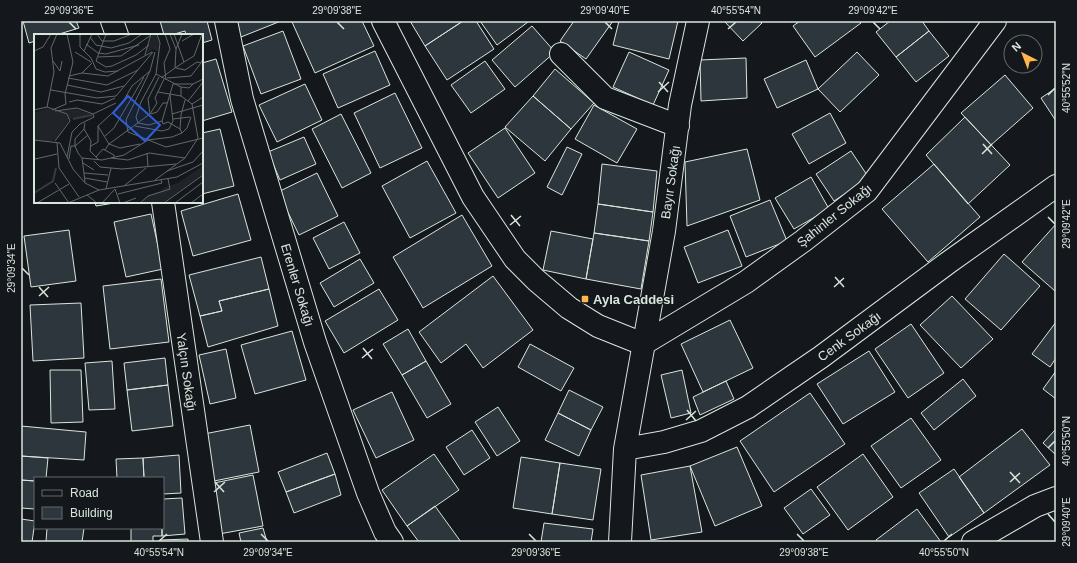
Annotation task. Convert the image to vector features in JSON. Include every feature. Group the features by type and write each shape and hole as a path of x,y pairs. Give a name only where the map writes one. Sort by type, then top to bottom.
{"street":[{"path":"112,21 117,34"},
{"name":"Erenler Sokağı","path":"226,21 242,99 315,342 368,493 385,532 392,542"},
{"path":"383,21 473,197 515,259 536,280 569,308 598,326 644,344 625,449 620,542"},
{"name":"Bayır Sokağı","path":"644,344 664,231 680,105 698,21"},
{"name":"Şahinler Sokağı","path":"644,344 746,282 803,241 867,191 994,21"},
{"path":"560,54 605,98 678,126"},
{"name":"Cenk Sokağı","path":"625,449 664,442 701,431 748,407 821,357 949,262 1056,186"},
{"name":"Yalçın Sokağı","path":"163,203 212,542"},
{"path":"973,542 1035,506 1056,498"}],"building":[{"path":"23,21 76,21 79,28 59,34 34,34 34,41 29,43"},
{"path":"160,21 207,21 212,40 203,43 203,34 186,34 185,31 174,34 164,34"},
{"path":"235,21 281,21 241,37"},
{"path":"362,21 374,46 315,73 292,22"},
{"path":"410,21 463,21 425,46"},
{"path":"463,21 476,21 494,49 447,80 425,46"},
{"path":"480,21 527,21 528,22 497,45"},
{"path":"574,21 613,21 586,59 560,41"},
{"path":"619,21 678,21 669,59 613,45"},
{"path":"724,21 760,21 762,23 743,41"},
{"path":"800,21 860,21 861,23 815,57 793,26"},
{"path":"890,21 922,21 929,31 896,57 876,32"},
{"path":"532,26 555,52 515,87 492,60"},
{"path":"283,31 301,79 261,94 243,46"},
{"path":"929,31 949,56 916,82 896,57"},
{"path":"375,51 390,85 338,108 323,74"},
{"path":"629,52 669,70 653,105 613,87"},
{"path":"857,52 879,75 840,112 818,89"},
{"path":"746,58 747,98 701,101 700,60"},
{"path":"216,59 232,112 203,121 203,63"},
{"path":"806,60 818,89 777,108 764,79"},
{"path":"485,61 505,89 471,113 451,85"},
{"path":"555,69 594,103 571,129 533,96"},
{"path":"1005,75 1033,108 991,145 961,113"},
{"path":"305,84 322,120 277,142 259,105"},
{"path":"1056,88 1056,121 1041,98"},
{"path":"395,93 422,148 380,168 354,113"},
{"path":"533,96 571,129 545,161 505,127"},
{"path":"594,105 637,129 617,163 575,139"},
{"path":"830,113 846,143 809,164 792,134"},
{"path":"341,114 371,173 342,188 312,129"},
{"path":"965,117 1010,165 968,204 926,155"},
{"path":"505,128 535,173 498,198 468,153"},
{"path":"220,129 234,186 203,194 203,133"},
{"path":"304,137 316,164 280,180 268,152"},
{"path":"567,147 582,154 562,195 547,187"},
{"path":"747,149 760,200 687,226 685,162"},
{"path":"851,151 869,178 834,201 816,174"},
{"path":"427,161 456,213 410,238 382,186"},
{"path":"602,164 657,171 653,212 598,204"},
{"path":"934,164 980,217 928,262 882,209"},
{"path":"317,173 338,216 299,235 278,192"},
{"path":"811,177 829,209 794,229 775,198"},
{"path":"238,194 251,240 193,256 181,211"},
{"path":"770,200 787,241 746,257 730,216"},
{"path":"95,203 114,203 96,206"},
{"path":"598,204 653,212 649,241 594,233"},
{"path":"151,214 163,269 126,277 114,222"},
{"path":"462,215 492,266 423,308 393,257"},
{"path":"344,222 360,253 329,269 313,238"},
{"path":"1056,224 1056,290 1055,291 1022,262"},
{"path":"69,230 76,281 31,287 24,236"},
{"path":"728,230 742,266 698,283 684,247"},
{"path":"551,231 593,239 586,279 543,270"},
{"path":"594,233 649,241 641,289 586,279"},
{"path":"1004,254 1040,286 1001,330 965,299"},
{"path":"261,257 269,289 219,301 222,311 200,316 189,275"},
{"path":"360,259 374,283 334,307 320,283"},
{"path":"493,276 533,330 483,368 466,344 441,363 419,332"},
{"path":"161,279 169,342 110,349 103,286"},
{"path":"269,289 278,326 208,347 200,316 222,311 219,301"},
{"path":"379,289 398,320 344,353 325,321"},
{"path":"952,296 993,339 961,368 920,325"},
{"path":"81,303 84,358 33,361 30,305"},
{"path":"730,320 753,368 703,392 681,344"},
{"path":"1056,322 1056,358 1050,367 1032,354"},
{"path":"911,324 944,373 908,398 875,349"},
{"path":"408,329 426,361 402,375 383,344"},
{"path":"292,331 306,380 255,394 241,345"},
{"path":"530,344 574,368 561,391 518,367"},
{"path":"226,349 236,398 210,404 199,355"},
{"path":"869,351 895,392 843,424 817,384"},
{"path":"165,358 168,385 127,390 124,363"},
{"path":"112,361 115,409 89,410 85,363"},
{"path":"426,361 451,404 427,418 402,375"},
{"path":"50,370 81,370 83,422 51,423"},
{"path":"682,370 691,413 671,418 661,375"},
{"path":"1056,371 1056,399 1043,389"},
{"path":"963,379 976,396 934,430 921,413"},
{"path":"726,381 734,399 700,415 693,397"},
{"path":"168,385 173,426 132,431 127,390"},
{"path":"569,390 603,407 591,430 558,413"},
{"path":"392,392 414,440 376,458 353,410"},
{"path":"810,393 845,444 774,492 740,441"},
{"path":"498,407 520,441 497,456 475,422"},
{"path":"558,413 591,430 579,456 545,440"},
{"path":"911,418 941,460 901,488 871,446"},
{"path":"250,425 259,472 214,481 204,434"},
{"path":"21,426 86,432 84,460 21,456"},
{"path":"1022,429 1050,465 984,513 959,477"},
{"path":"1056,429 1056,455 1043,443"},
{"path":"472,430 490,458 464,475 446,447"},
{"path":"737,447 762,506 715,526 690,466"},
{"path":"327,453 335,474 286,492 278,472"},
{"path":"434,454 459,490 407,526 382,490"},
{"path":"863,454 893,497 848,530 817,487"},
{"path":"179,455 181,493 164,494 164,477 144,477 143,458"},
{"path":"21,456 48,458 46,477 34,477 34,481 21,480"},
{"path":"521,457 560,463 552,514 513,508"},
{"path":"143,458 144,477 117,477 116,459"},
{"path":"560,463 601,469 593,520 552,514"},
{"path":"690,466 702,532 651,540 641,475"},
{"path":"954,469 984,513 949,537 919,493"},
{"path":"335,474 341,495 294,513 286,492"},
{"path":"253,475 263,526 219,534 209,484"},
{"path":"21,480 34,481 34,509 21,508"},
{"path":"811,489 830,515 803,534 784,508"},
{"path":"182,498 185,534 162,536 162,529 164,529 164,499"},
{"path":"435,506 461,542 419,542 407,526"},
{"path":"917,509 941,542 877,542 876,540"},
{"path":"21,519 34,521 32,542 21,542"},
{"path":"544,523 593,529 591,542 541,542"},
{"path":"263,528 267,542 241,542 239,533"},
{"path":"47,529 84,529 82,542 46,542"},
{"path":"131,529 162,529 162,536 153,536 153,542 131,542"},
{"path":"188,539 188,542 160,542 160,540"}],"place":[{"name":"Ayla Caddesi","path":"585,299"}]}
